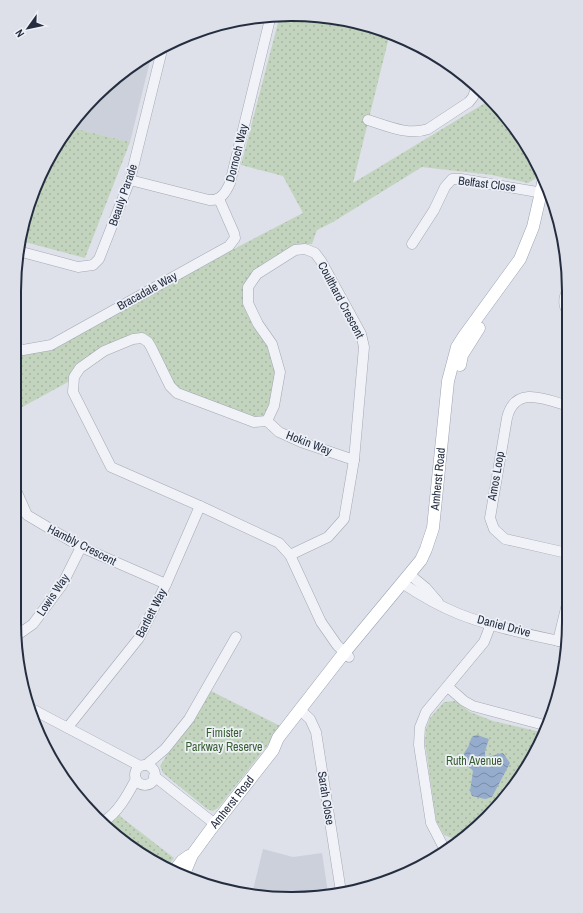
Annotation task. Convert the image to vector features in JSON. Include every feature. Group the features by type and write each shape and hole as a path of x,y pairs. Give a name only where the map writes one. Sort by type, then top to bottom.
{"main road":[{"name":"Amherst Road","path":"186,870 192,855 213,826 273,750 283,743 303,712 408,580 426,549 433,528 448,381 457,347 520,259 545,198"},
{"name":"Amherst Road","path":"178,867 182,861 192,855"}],"street":[{"name":"Dornoch Way","path":"218,199 226,192 230,183 269,22"},
{"name":"Beauly Parade","path":"24,252 78,266 93,265 99,259 130,180 161,55"},
{"path":"368,120 410,132 423,131 469,102 475,92"},
{"name":"Belfast Close","path":"412,244 434,210 445,187 452,179 461,179 543,192"},
{"path":"130,180 209,200 214,201 218,199"},
{"name":"Bracadale Way","path":"21,349 51,345 229,246 235,238 234,233 218,199"},
{"name":"Coulthard Crescent","path":"267,421 274,406 280,372 272,344 258,324 248,303 248,287 257,274 296,250 305,249 315,253 321,261 363,339 364,347 354,460 344,518 328,536 290,555"},
{"path":"267,421 254,422 178,393 170,386 151,347 148,342 142,338 133,339 104,351 80,368 74,376 73,392 111,467 280,543 290,555 321,622 326,629 350,651"},
{"name":"Amos Loop","path":"562,404 530,396 518,400 509,411 490,518 494,529 504,539 562,552"},
{"name":"Hokin Way","path":"267,421 279,432 290,437 354,460"},
{"name":"Hambly Crescent","path":"21,502 27,515 81,547 166,584"},
{"name":"Bartlett Way","path":"68,727 139,638 166,584 200,506"},
{"name":"Lowis Way","path":"22,632 33,624 62,585 81,547"},
{"name":"Daniel Drive","path":"408,580 426,588 442,606 460,614 491,624 561,642"},
{"path":"442,846 431,823 419,745 420,727 426,712 484,642 491,624"},
{"path":"107,819 189,719 236,637"},
{"path":"448,687 464,702 473,706 541,724"},
{"path":"36,711 117,754 213,826"},
{"name":"Sarah Close","path":"303,712 313,723 316,732 341,887"},
{"path":"439,840 445,844"}],"shaded area":[{"path":"150,61 130,142 77,129 88,113 100,100 127,77"},
{"path":"263,849 293,857 322,853 328,890 292,892 253,889"}],"green space":[{"path":"292,21 327,23 344,26 362,30 388,39 353,183 486,103 516,141 526,156 537,178 528,183 492,175 422,167 333,222 317,230 312,244 297,244 256,273 247,287 271,345 279,373 266,419 255,420 181,391 174,385 142,335 79,367 68,382 21,408 21,349 48,346 303,213 283,176 241,165 278,22"},
{"path":"78,126 77,129 130,142 85,258 25,242 35,205 49,172 57,156"},
{"name":"Fimister Parkway Reserve","path":"211,691 282,727 218,808 213,811 207,809 163,773 160,766 170,750 189,727"},
{"name":"Ruth Avenue","path":"455,701 470,712 493,721 538,731 526,757 495,800 470,825 453,838 444,835 436,820 425,742 426,729 430,718 444,702"},
{"path":"117,809 121,817 174,858 170,863 156,856 113,825 110,822 110,817"}],"water":[{"path":"477,735 489,739 485,756 487,757 503,753 510,763 492,797 485,799 472,796 470,791 473,771 465,765 462,760 471,738"}]}
